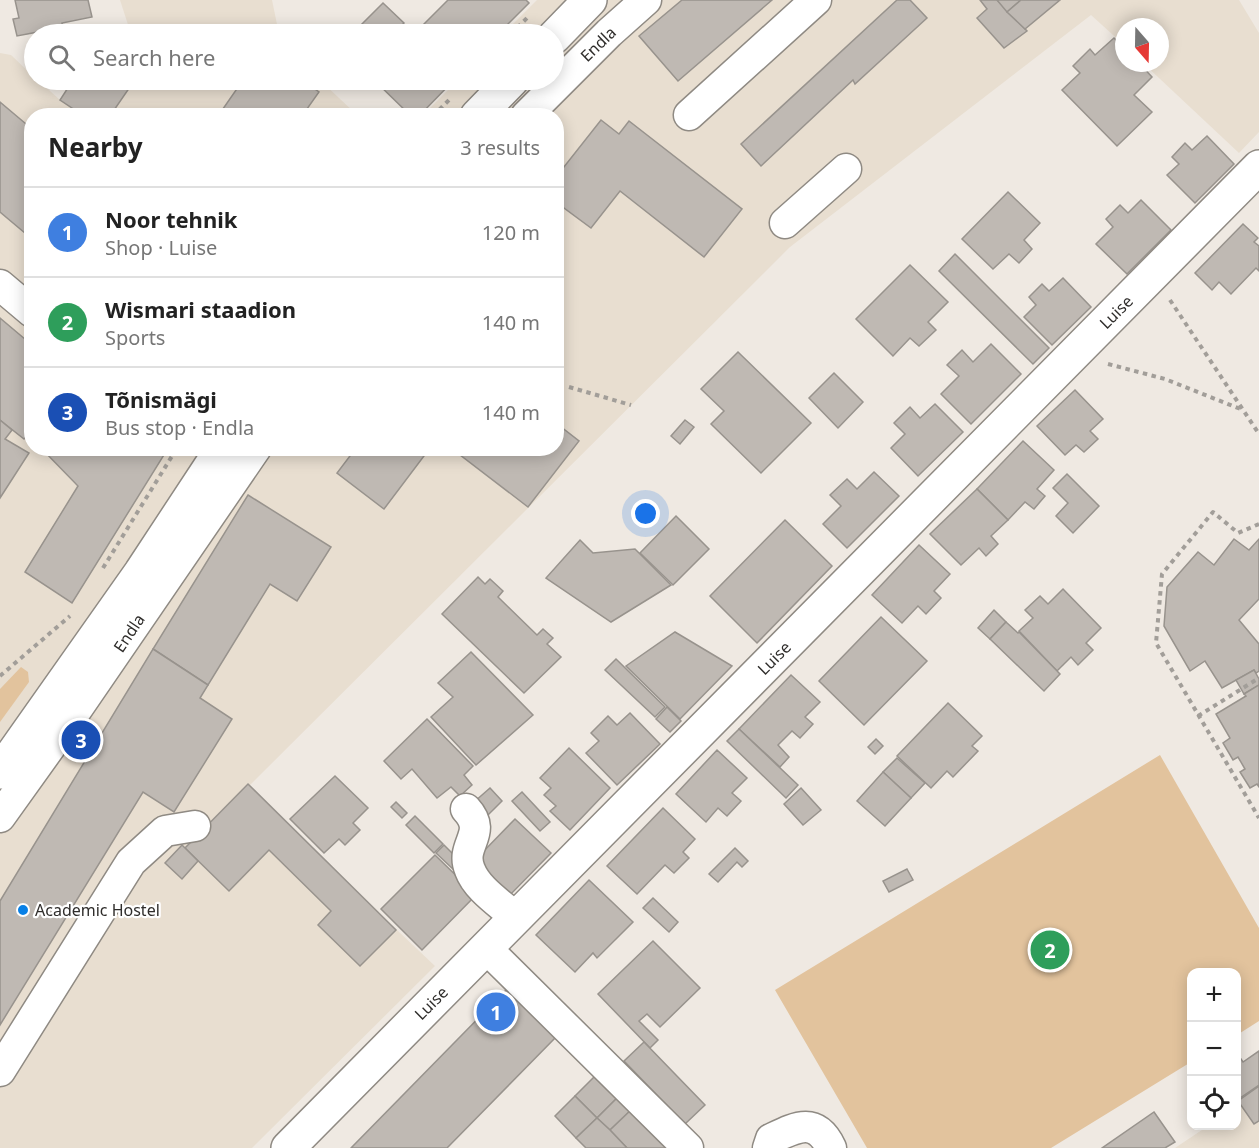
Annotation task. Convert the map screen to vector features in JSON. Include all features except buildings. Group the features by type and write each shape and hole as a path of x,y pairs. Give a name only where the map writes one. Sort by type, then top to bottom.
{"main road":[{"path":"564,27 590,0"},
{"path":"485,108 502,90"},
{"name":"Luise","path":"288,1148 1259,167"},
{"name":"Endla","path":"0,772 134,581 213,456"}],"street":[{"name":"Endla","path":"564,78 646,0"},
{"path":"689,115 816,0"},
{"name":"Endla","path":"534,108 552,90"},
{"path":"785,223 846,169"},
{"path":"0,285 24,305"},
{"name":"Endla","path":"0,817 73,715 251,456"},
{"path":"466,809 474,817 476,824 476,833 468,849 467,860 470,871 477,882 516,918"},
{"path":"0,1071 131,862 165,831 195,826"},
{"path":"486,948 688,1148"},
{"path":"768,1148 771,1139 802,1126 815,1129 827,1139 831,1148"}],"path":[{"path":"1153,274 1259,434"},
{"path":"1075,353 1165,379 1243,410"},
{"path":"569,387 631,405"},
{"path":"97,578 172,456"},
{"path":"1259,524 1238,533 1213,512 1162,574 1156,643 1259,818"},
{"path":"0,676 70,616"},
{"path":"1198,716 1259,678"}],"shaded area":[{"path":"120,0 272,0 277,24 128,24"},
{"path":"537,0 1239,0 1259,33 1259,132 1239,153 1153,72 1169,72 1169,18 1115,18 1115,37 1091,15 790,247 247,788 435,966 252,1148 0,1148 0,53 11,55 24,67 24,90 49,90 73,108 24,108 24,456 564,456 564,108 430,108 448,90 564,90 564,24 513,24"},
{"path":"128,90 331,90 350,108 115,108"},
{"path":"21,667 28,672 29,682 0,722 0,689"},
{"path":"1160,755 1259,928 1259,1021 1241,1032 1241,968 1187,968 1187,1064 1051,1148 867,1148 775,990"},
{"path":"1259,1091 1259,1148 1175,1148 1202,1130 1241,1130 1241,1103"}],"place":[{"name":"Tõnismägi","path":"81,740"},
{"name":"Academic Hostel","path":"23,910"},
{"name":"Wismari staadion","path":"1050,950"},
{"name":"Noor tehnik","path":"496,1012"}]}
